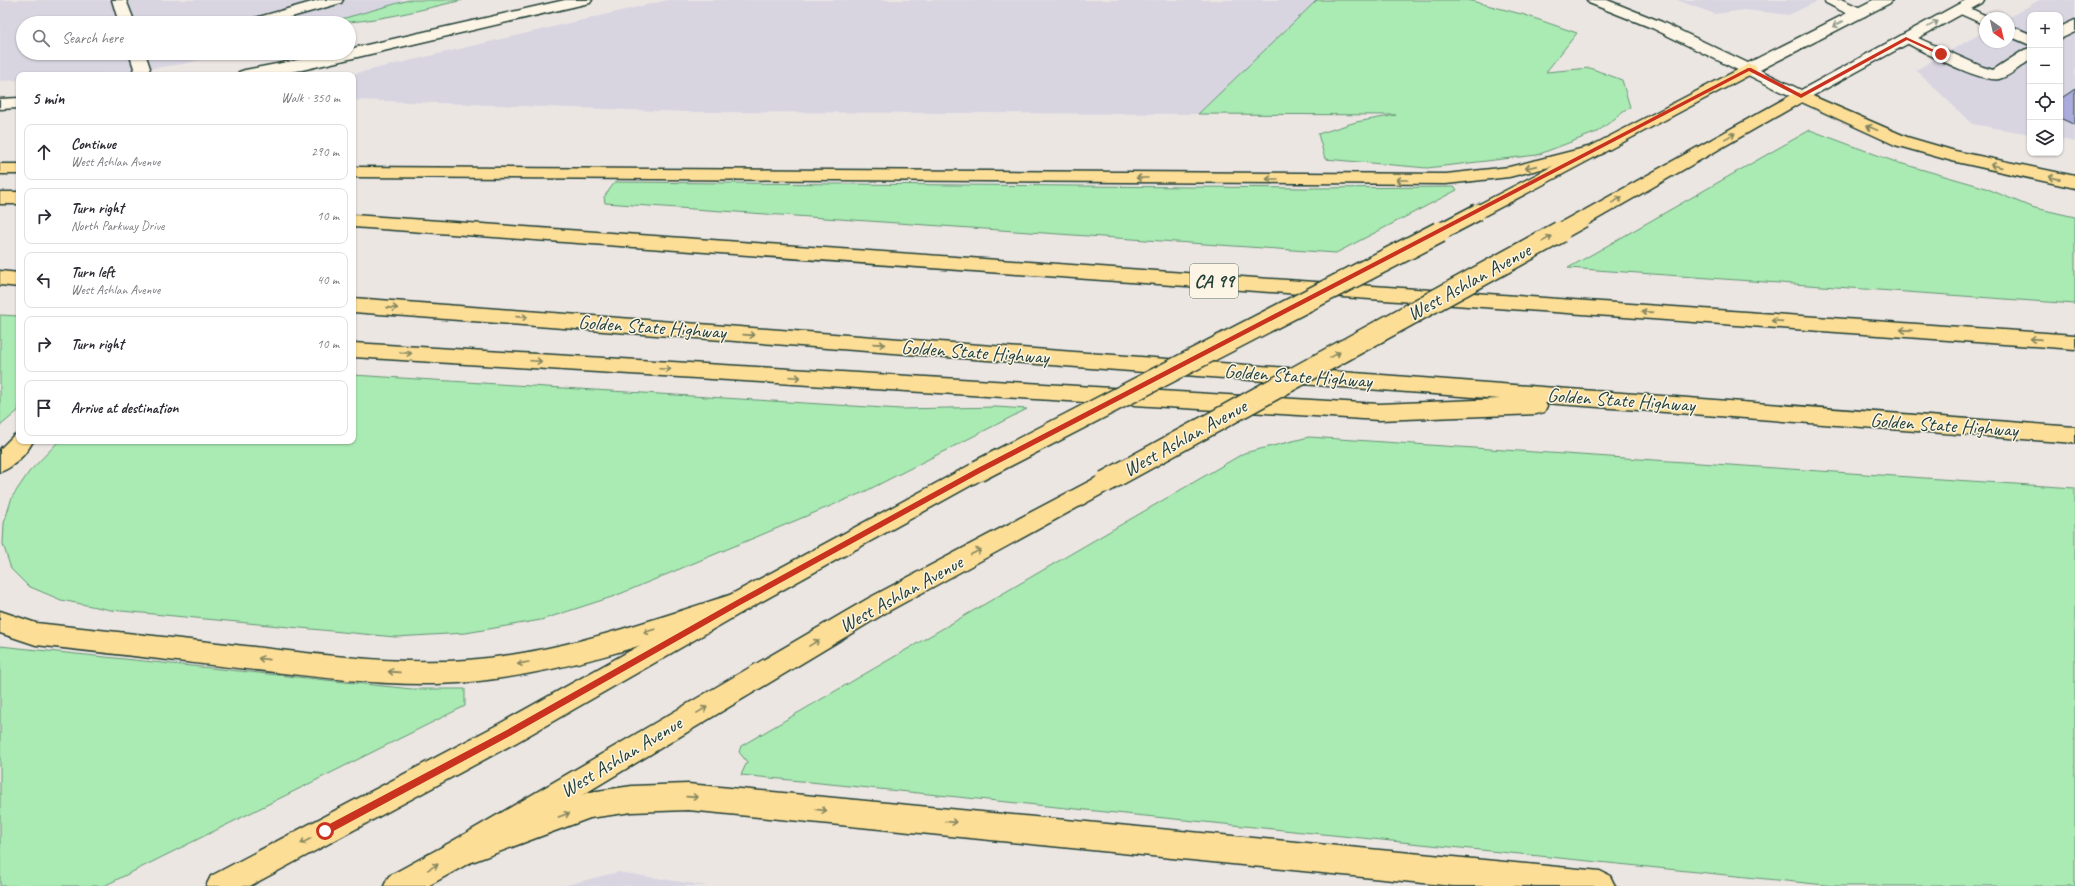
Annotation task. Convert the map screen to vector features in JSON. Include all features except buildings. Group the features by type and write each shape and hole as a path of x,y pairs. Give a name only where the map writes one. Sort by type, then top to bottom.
{"main road":[{"path":"221,886 508,733 739,602 978,471 1478,212 1749,69"},
{"path":"1801,96 1902,141 1952,156 2075,182"},
{"name":"West Ashlan Avenue","path":"399,886 462,852 878,605 1583,219 1801,96"},
{"path":"356,172 1446,179 1509,172 1596,150"},
{"path":"0,169 16,169"},
{"path":"0,198 16,198"},
{"name":"CA 99","path":"356,220 2075,342"},
{"path":"0,278 16,280"},
{"name":"Golden State Highway","path":"356,305 2075,435"},
{"path":"356,350 1379,412 1640,402"},
{"path":"0,463 19,444"},
{"path":"0,622 36,634 348,668 420,673 469,670 513,665 568,654 608,644 739,602"},
{"path":"462,852 590,805 632,799 688,796 1600,886"}],"street":[{"path":"119,0 125,16"},
{"path":"278,16 336,0"},
{"path":"356,53 585,0"},
{"path":"1594,0 1657,25 1749,69 1801,96"},
{"path":"1831,0 1860,13"},
{"path":"1749,69 1885,0"},
{"name":"West Ashlan Avenue","path":"1801,96 1977,0"},
{"path":"1961,9 1979,17"},
{"path":"2063,32 2075,25"},
{"path":"2015,33 2027,39"},
{"path":"1907,38 1978,71 1996,75 2027,55"},
{"path":"140,72 142,68 141,60"},
{"path":"262,72 324,60"},
{"path":"0,104 16,103"}],"shaded area":[{"path":"0,0 409,0 352,16 16,16 16,60 198,60 184,64 120,72 16,72 16,80 0,81"},
{"path":"667,0 1317,0 1198,114 684,112 356,100 356,73"},
{"path":"1676,0 1820,0 1789,15 1744,10 1715,14"},
{"path":"2039,0 2075,0 2075,142 2063,140 2063,12 2027,12 2027,133 1972,124 1916,70 1979,34 1979,48 2015,48 2015,14"},
{"path":"618,872 708,886 562,886"}],"green space":[{"path":"409,0 463,0 413,12 361,21 356,21 356,16 352,16"},
{"path":"1317,0 1468,0 1525,15 1577,33 1546,72 1590,68 1622,80 1630,107 1597,132 1537,155 1427,168 1325,159 1318,134 1356,122 1396,115 1198,114"},
{"path":"1810,130 1896,162 1983,187 2031,207 2075,217 2075,304 1568,268"},
{"path":"615,182 1309,188 1455,187 1457,190 1336,253 605,203 604,197"},
{"path":"0,315 16,316 16,413 0,426"},
{"path":"356,375 901,409 996,407 1027,409 864,492 615,596 541,620 466,633 395,637 111,610 61,600 28,586 11,569 3,544 4,523 12,497 29,472 56,444 356,444"},
{"path":"1309,437 2075,488 2075,886 1835,886 741,775 747,762 739,752 741,746 1244,453"},
{"path":"0,646 412,689 465,689 465,706 104,886 0,886"}],"route":[{"path":"325,831 508,733 739,602 978,471 1749,69 1801,96 1907,38 1941,54"}]}
